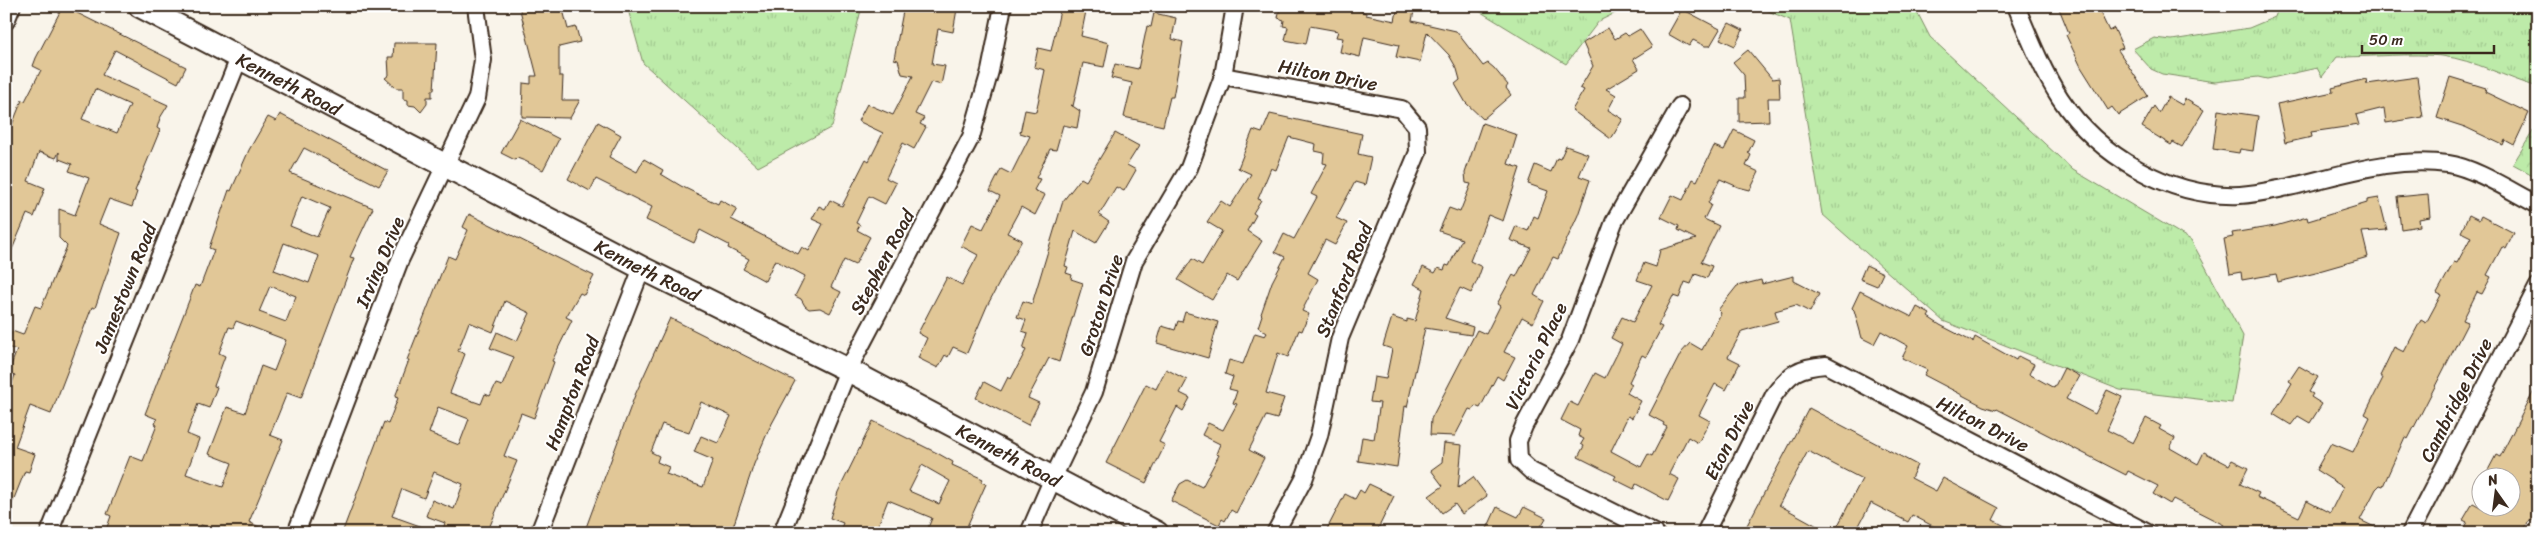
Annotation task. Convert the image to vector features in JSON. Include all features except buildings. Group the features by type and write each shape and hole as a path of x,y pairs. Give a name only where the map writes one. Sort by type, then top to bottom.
{"street":[{"path":"6,21 12,6"},
{"name":"Kenneth Road","path":"140,6 642,268 848,370 1156,533"},
{"name":"Irving Drive","path":"296,533 400,260 471,116 482,80 482,41 476,6"},
{"name":"Stephen Road","path":"782,533 848,370 971,137 990,71 1003,6"},
{"name":"Groton Drive","path":"1029,533 1094,392 1134,261 1189,168 1223,76 1235,6"},
{"path":"2016,6 2046,73 2061,100 2084,127 2112,153 2163,182 2202,192 2240,195 2287,188 2385,163 2410,161 2450,164 2474,173 2538,205"},
{"name":"Jamestown Road","path":"49,533 239,58"},
{"name":"Hilton Drive","path":"1223,76 1402,109 1417,127"},
{"name":"Victoria Place","path":"1655,533 1531,471 1519,460 1518,441 1524,426 1570,340 1614,222 1680,106"},
{"name":"Stanford Road","path":"1275,533 1304,479 1319,436 1340,338 1418,152 1417,127"},
{"name":"Hampton Road","path":"540,533 642,268"},
{"name":"Cambridge Drive","path":"2410,533 2538,286"},
{"name":"Hilton Drive","path":"1796,370 1826,365 2148,533"},
{"name":"Eton Drive","path":"1705,533 1774,395 1786,379 1796,370"}],"green space":[{"path":"627,6 862,6 832,127 758,167 643,63"},
{"path":"1471,6 1630,6 1599,21 1566,64"},
{"path":"1756,6 1914,6 1930,37 2073,170 2191,240 2243,336 2232,403 2120,390 1943,321 1822,214 1790,20"},
{"path":"2279,6 2538,6 2538,87 2466,61 2442,56 2417,55 2337,57 2322,77 2317,68 2267,79 2258,77 2215,82 2162,74 2151,69 2133,49 2154,38 2172,40 2249,28 2275,17"},
{"path":"2534,6 2538,6 2538,46 2530,20"},
{"path":"2538,123 2538,178 2513,164"}]}
